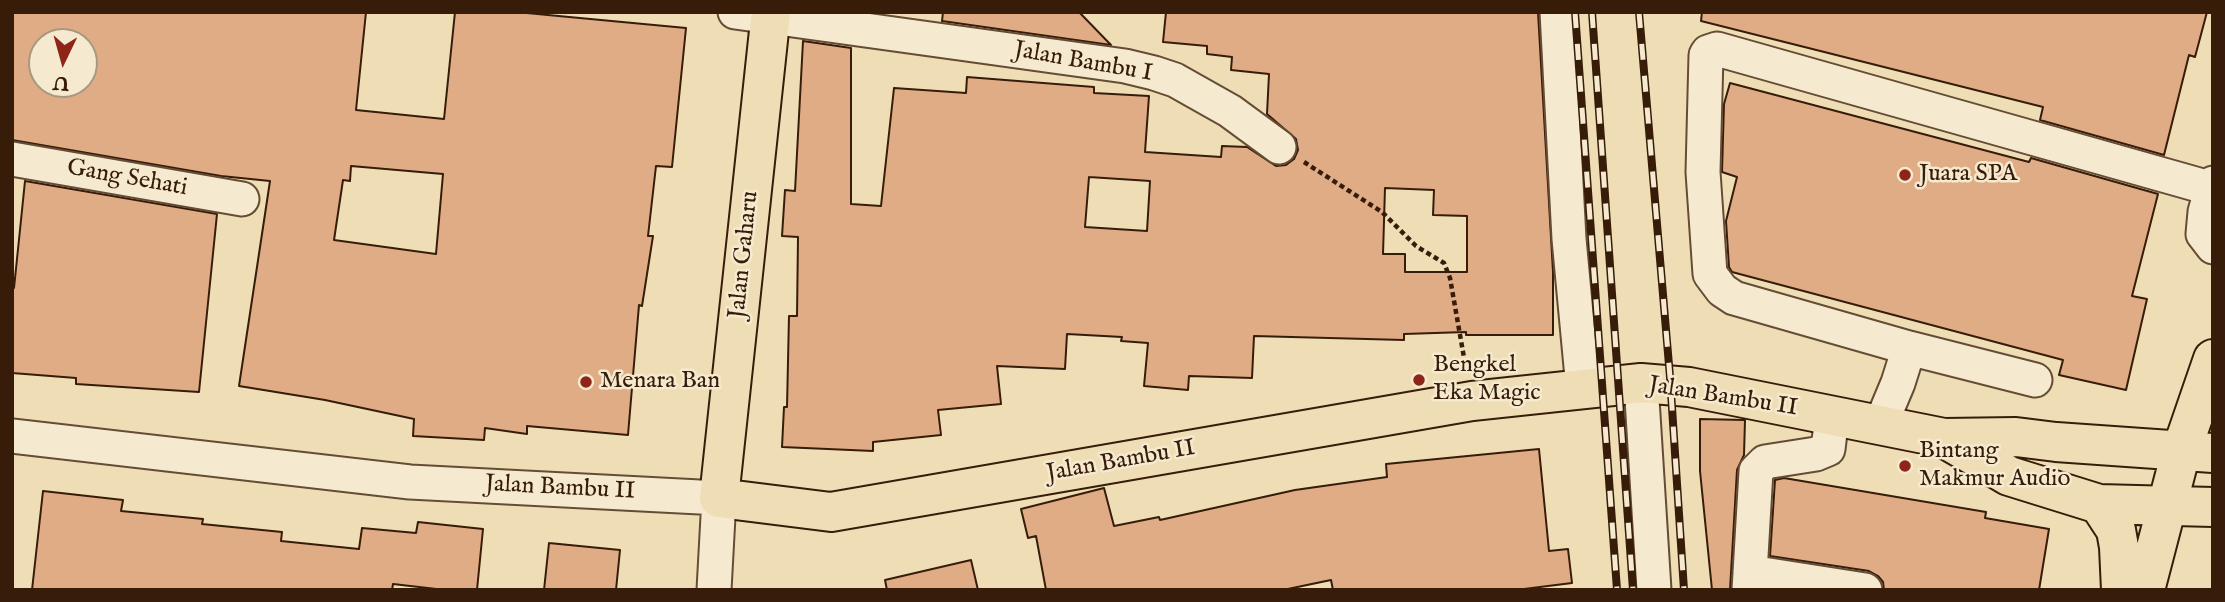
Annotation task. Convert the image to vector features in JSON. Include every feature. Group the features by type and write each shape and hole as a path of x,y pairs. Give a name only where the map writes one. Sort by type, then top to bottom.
{"main road":[{"name":"Jalan Gaharu","path":"719,498 759,14"},
{"path":"2145,590 2166,506 2197,452 2213,359"},
{"name":"Jalan Bambu II","path":"719,498 831,512 1472,401 1641,383 1689,387 1944,438 2008,476 2099,504 2213,507"},
{"path":"1944,438 2016,437 2197,452"},
{"path":"2099,504 2116,530 2121,590"}],"street":[{"path":"1557,12 1583,388"},
{"name":"Jalan Bambu I","path":"759,14 1125,66 1154,73 1175,80 1230,111 1279,146"},
{"path":"2035,380 1909,348 1734,298 1722,290 1710,274 1703,172 1708,52 1717,49 2212,187 2203,234 2213,247"},
{"name":"Gang Sehati","path":"12,159 242,199"},
{"path":"1880,426 1909,348"},
{"path":"1641,383 1654,590"},
{"path":"1832,416 1828,449 1816,454 1765,462 1756,471 1750,581 1865,590"},
{"name":"Jalan Bambu II","path":"12,436 410,482 719,498"},
{"path":"714,590 719,498"}],"path":[{"path":"1279,146 1382,212 1416,246 1444,263 1450,278 1472,401"}],"building":[{"path":"12,12 366,12 356,110 444,119 455,12 516,12 686,28 672,167 656,166 648,236 653,236 642,306 639,305 628,435 527,426 527,434 485,428 484,440 413,436 414,419 325,400 239,386 270,181 221,176 12,140","holes":["351,166 443,174 436,254 334,240 343,180 350,181"]},
{"path":"943,12 1079,12 1111,45 942,21"},
{"path":"1166,12 1538,12 1553,272 1553,335 1466,335 1466,332 1404,334 1404,340 1254,336 1252,378 1189,376 1188,390 1144,386 1148,343 1121,341 1122,337 1067,334 1065,369 997,366 1001,404 938,410 941,435 873,442 873,451 782,447 784,407 787,407 789,316 797,316 798,237 782,236 785,190 795,191 803,41 851,48 851,204 881,206 894,88 966,93 967,77 1094,87 1094,93 1149,96 1145,152 1221,157 1222,146 1247,147 1276,166 1286,165 1294,159 1298,150 1296,139 1267,114 1269,74 1231,70 1232,57 1207,54 1207,46 1163,42","holes":["1089,177 1150,181 1147,231 1085,227","1385,188 1434,190 1433,215 1467,216 1467,272 1405,272 1405,254 1383,254"]},
{"path":"1702,12 2207,12 2195,57 2189,55 2164,155 2040,120 2043,107 1701,21"},
{"path":"1730,83 2029,162 2031,158 2158,194 2132,296 2147,299 2126,390 2059,375 2063,360 1732,272 1729,267 1726,221 1737,177 1722,172 1724,104"},
{"path":"25,181 217,214 199,392 76,384 76,378 12,373 12,288"},
{"path":"1700,419 1745,420 1744,455 1737,470 1730,590 1712,590 1700,471"},
{"path":"1539,449 1549,551 1568,549 1572,583 1516,590 1333,590 1331,580 1283,590 1046,590 1036,536 1028,538 1021,509 1104,488 1114,526 1159,517 1160,520 1295,490 1387,477 1386,464"},
{"path":"1784,478 1986,512 1985,518 2049,529 2039,590 1884,590 1883,582 1869,571 1770,556 1775,480"},
{"path":"43,491 123,500 121,511 203,519 202,524 282,532 281,541 359,549 362,528 416,533 418,522 483,529 477,590 445,590 393,584 392,590 32,590"},
{"path":"549,543 620,550 616,590 544,590"},
{"path":"971,560 978,590 887,590 885,580"}],"railway":[{"path":"1575,12 1617,590"},
{"path":"1592,12 1633,590"},
{"path":"1639,12 1670,377 1684,590"}],"place":[{"name":"Juara SPA","path":"1905,175"},
{"name":"Bengkel Eka Magic","path":"1419,380"},
{"name":"Menara Ban","path":"586,382"},
{"name":"Bintang Makmur Audio","path":"1905,466"}]}
